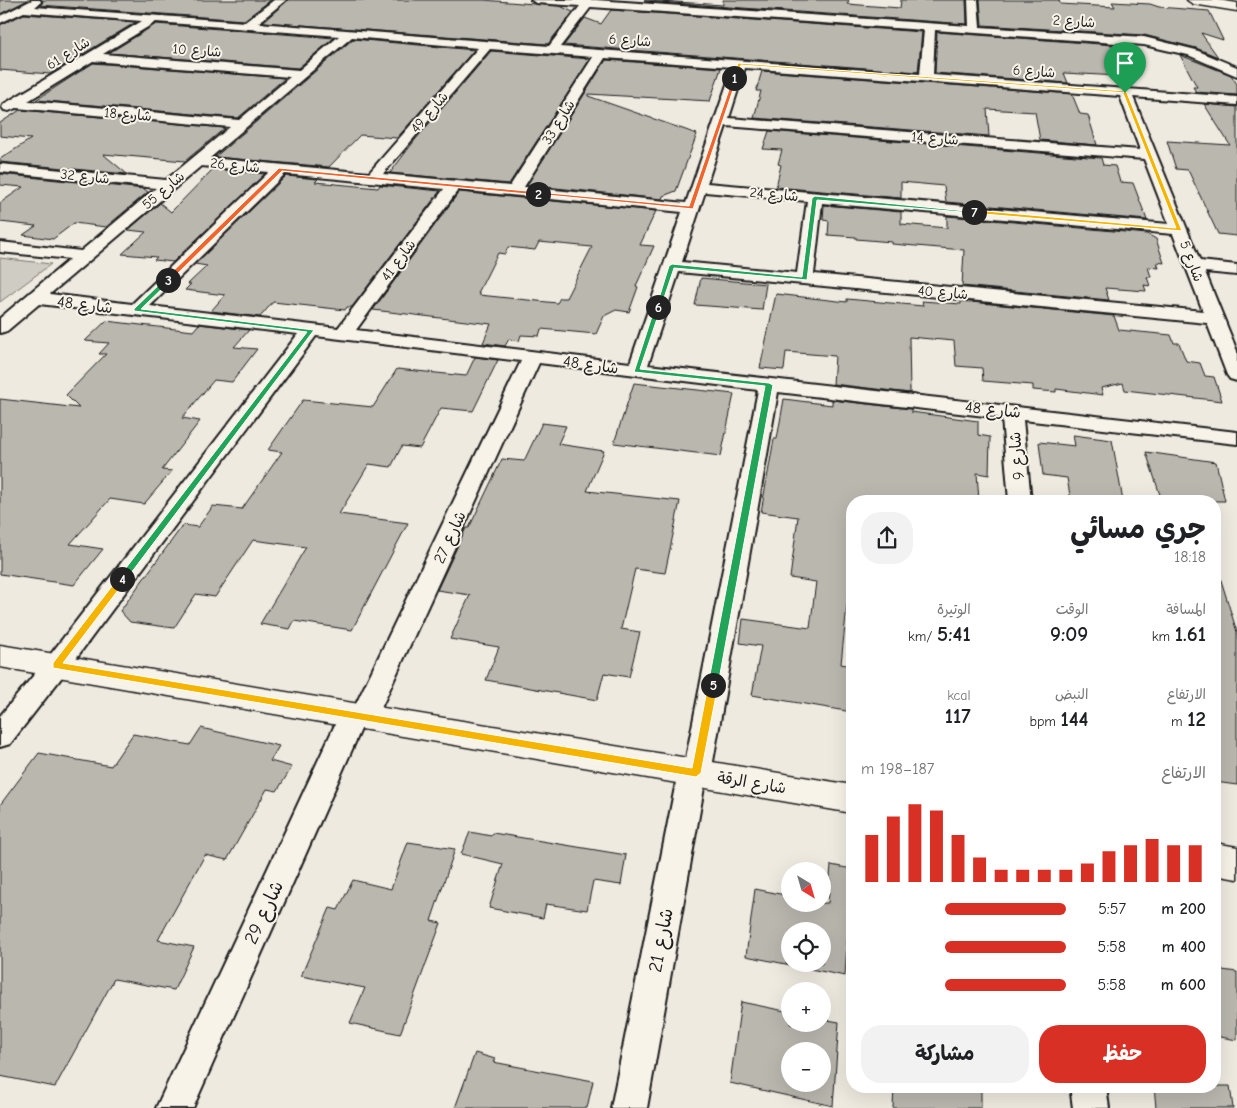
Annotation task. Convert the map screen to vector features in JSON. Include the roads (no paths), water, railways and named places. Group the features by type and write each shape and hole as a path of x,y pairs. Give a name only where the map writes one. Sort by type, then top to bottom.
{"street":[{"path":"0,20 40,0"},
{"path":"246,26 281,0"},
{"name":"شارع 2","path":"536,0 590,2 1144,41 1188,53 1224,65 1237,72"},
{"path":"973,0 975,30"},
{"path":"1193,0 1237,7"},
{"path":"1211,0 1237,2"},
{"path":"552,50 590,2"},
{"name":"شارع 6","path":"0,9 1237,101"},
{"name":"شارع 61","path":"0,113 153,19"},
{"path":"926,78 930,26"},
{"name":"شارع 55","path":"0,327 349,34"},
{"name":"شارع 49","path":"372,178 486,46"},
{"name":"شارع 33","path":"514,191 602,54"},
{"name":"شارع 10","path":"90,57 302,74"},
{"path":"637,370 740,64"},
{"name":"شارع 5","path":"1125,93 1237,375"},
{"name":"شارع 18","path":"14,104 242,124"},
{"name":"شارع 14","path":"720,122 1150,155"},
{"name":"شارع 26","path":"198,161 691,208"},
{"name":"شارع 32","path":"0,168 169,185"},
{"path":"136,310 281,170"},
{"name":"شارع 41","path":"343,334 454,186"},
{"name":"شارع 24","path":"698,188 1180,230"},
{"path":"805,279 815,198"},
{"path":"0,247 84,256"},
{"name":"شارع 40","path":"672,266 1214,318"},
{"path":"1194,266 1237,270"},
{"name":"شارع 48","path":"35,298 534,356 637,370 1237,438"},
{"path":"0,736 56,666 311,330"},
{"name":"شارع 27","path":"358,716 534,356"},
{"name":"شارع 21","path":"629,1108 769,385"},
{"name":"شارع 9","path":"1012,411 1019,495"},
{"name":"شارع الرقة","path":"0,656 846,798"},
{"name":"شارع 29","path":"174,1108 358,716"},
{"path":"1221,860 1237,863"},
{"path":"1089,1093 1090,1108"}]}
